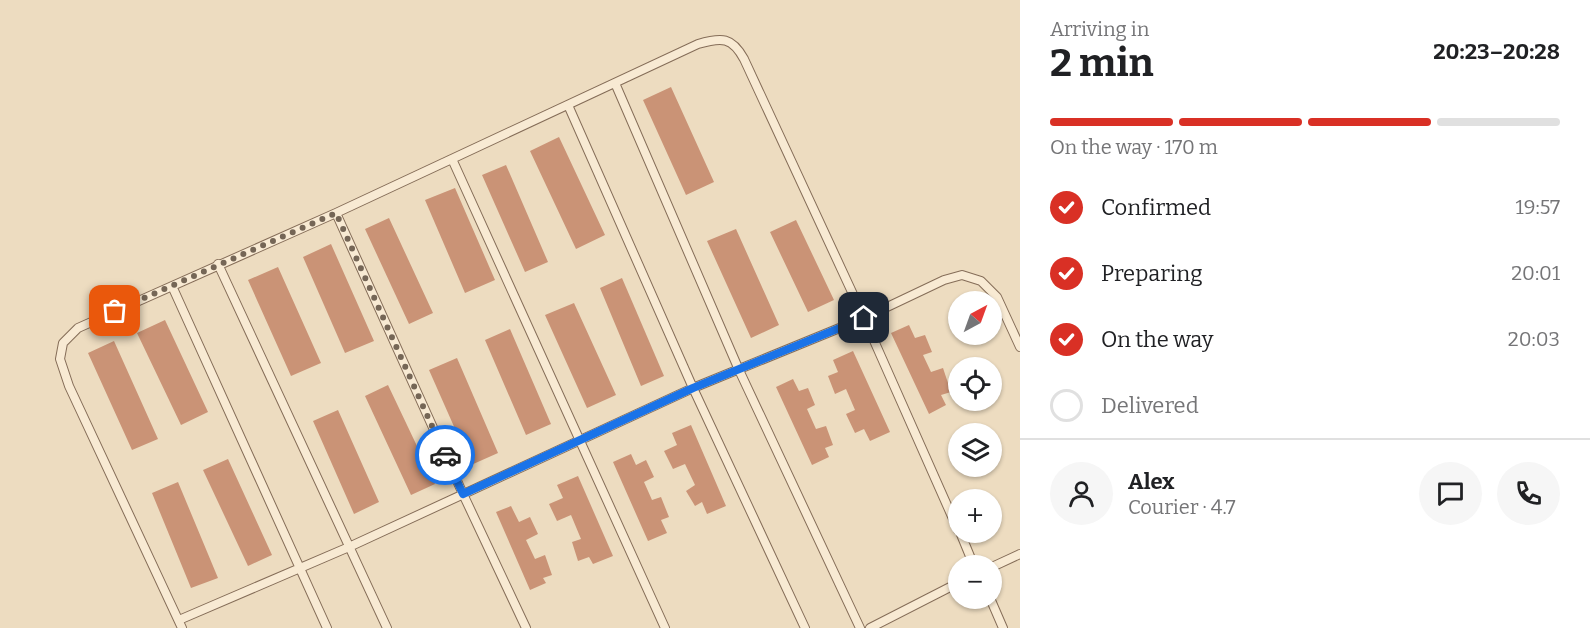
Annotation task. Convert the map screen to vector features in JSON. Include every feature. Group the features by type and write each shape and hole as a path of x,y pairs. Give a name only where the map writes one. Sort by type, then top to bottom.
{"lane":[{"path":"948,506 864,318 744,59 737,47 726,41 714,39 698,44 336,213 78,328 63,343 60,359 69,386 180,624 299,567 349,547 693,388 864,318 944,280 962,275 981,281 997,297 1020,347"},
{"path":"615,83 739,370 860,628"},
{"path":"568,105 693,388 804,628"},
{"path":"452,159 665,628"},
{"path":"336,213 526,628"},
{"path":"218,264 387,628"},
{"path":"172,286 327,628"},
{"path":"1002,562 1020,554"},
{"path":"870,628 948,588"},
{"path":"995,609 1003,628"}],"building":[{"path":"671,87 714,182 686,195 643,100"},
{"path":"559,137 605,235 576,249 530,151"},
{"path":"506,165 548,262 525,272 482,175"},
{"path":"455,188 495,280 465,293 425,200"},
{"path":"389,218 433,313 409,324 365,229"},
{"path":"796,220 834,300 808,312 770,232"},
{"path":"736,229 779,325 751,338 707,241"},
{"path":"331,244 374,341 345,353 303,257"},
{"path":"278,267 321,363 291,376 248,280"},
{"path":"622,278 664,376 641,386 600,288"},
{"path":"574,303 616,395 587,408 545,315"},
{"path":"165,320 208,412 181,425 137,333"},
{"path":"909,325 915,338 925,335 932,352 923,355 931,372 943,368 948,383 948,393 941,395 946,405 929,414 891,333"},
{"path":"510,329 551,424 526,435 485,340"},
{"path":"114,341 158,439 132,450 88,353"},
{"path":"853,351 890,432 870,441 864,429 855,433 846,414 855,410 846,389 835,394 828,376 838,372 833,360"},
{"path":"457,358 498,453 471,465 429,370"},
{"path":"793,379 799,391 808,388 815,405 807,409 816,429 826,426 833,445 825,448 829,457 812,465 776,387"},
{"path":"388,385 435,484 411,495 365,396"},
{"path":"338,410 379,502 354,514 313,421"},
{"path":"691,425 726,506 707,514 702,502 695,506 686,491 695,485 685,464 673,469 664,451 677,445 672,433"},
{"path":"631,454 636,465 646,460 654,477 644,482 652,500 661,497 669,517 661,520 667,533 648,541 613,462"},
{"path":"228,459 272,555 248,566 203,470"},
{"path":"578,476 613,556 593,564 589,557 578,561 572,542 581,539 571,515 557,521 549,504 563,498 557,485"},
{"path":"178,482 218,578 191,588 152,493"},
{"path":"511,506 519,522 530,517 538,534 526,540 535,559 545,555 552,575 543,578 546,583 530,590 496,512"}],"way so far":[{"path":"115,311 336,213 445,455"}],"route":[{"path":"445,455 463,494 693,388 864,318"}]}
